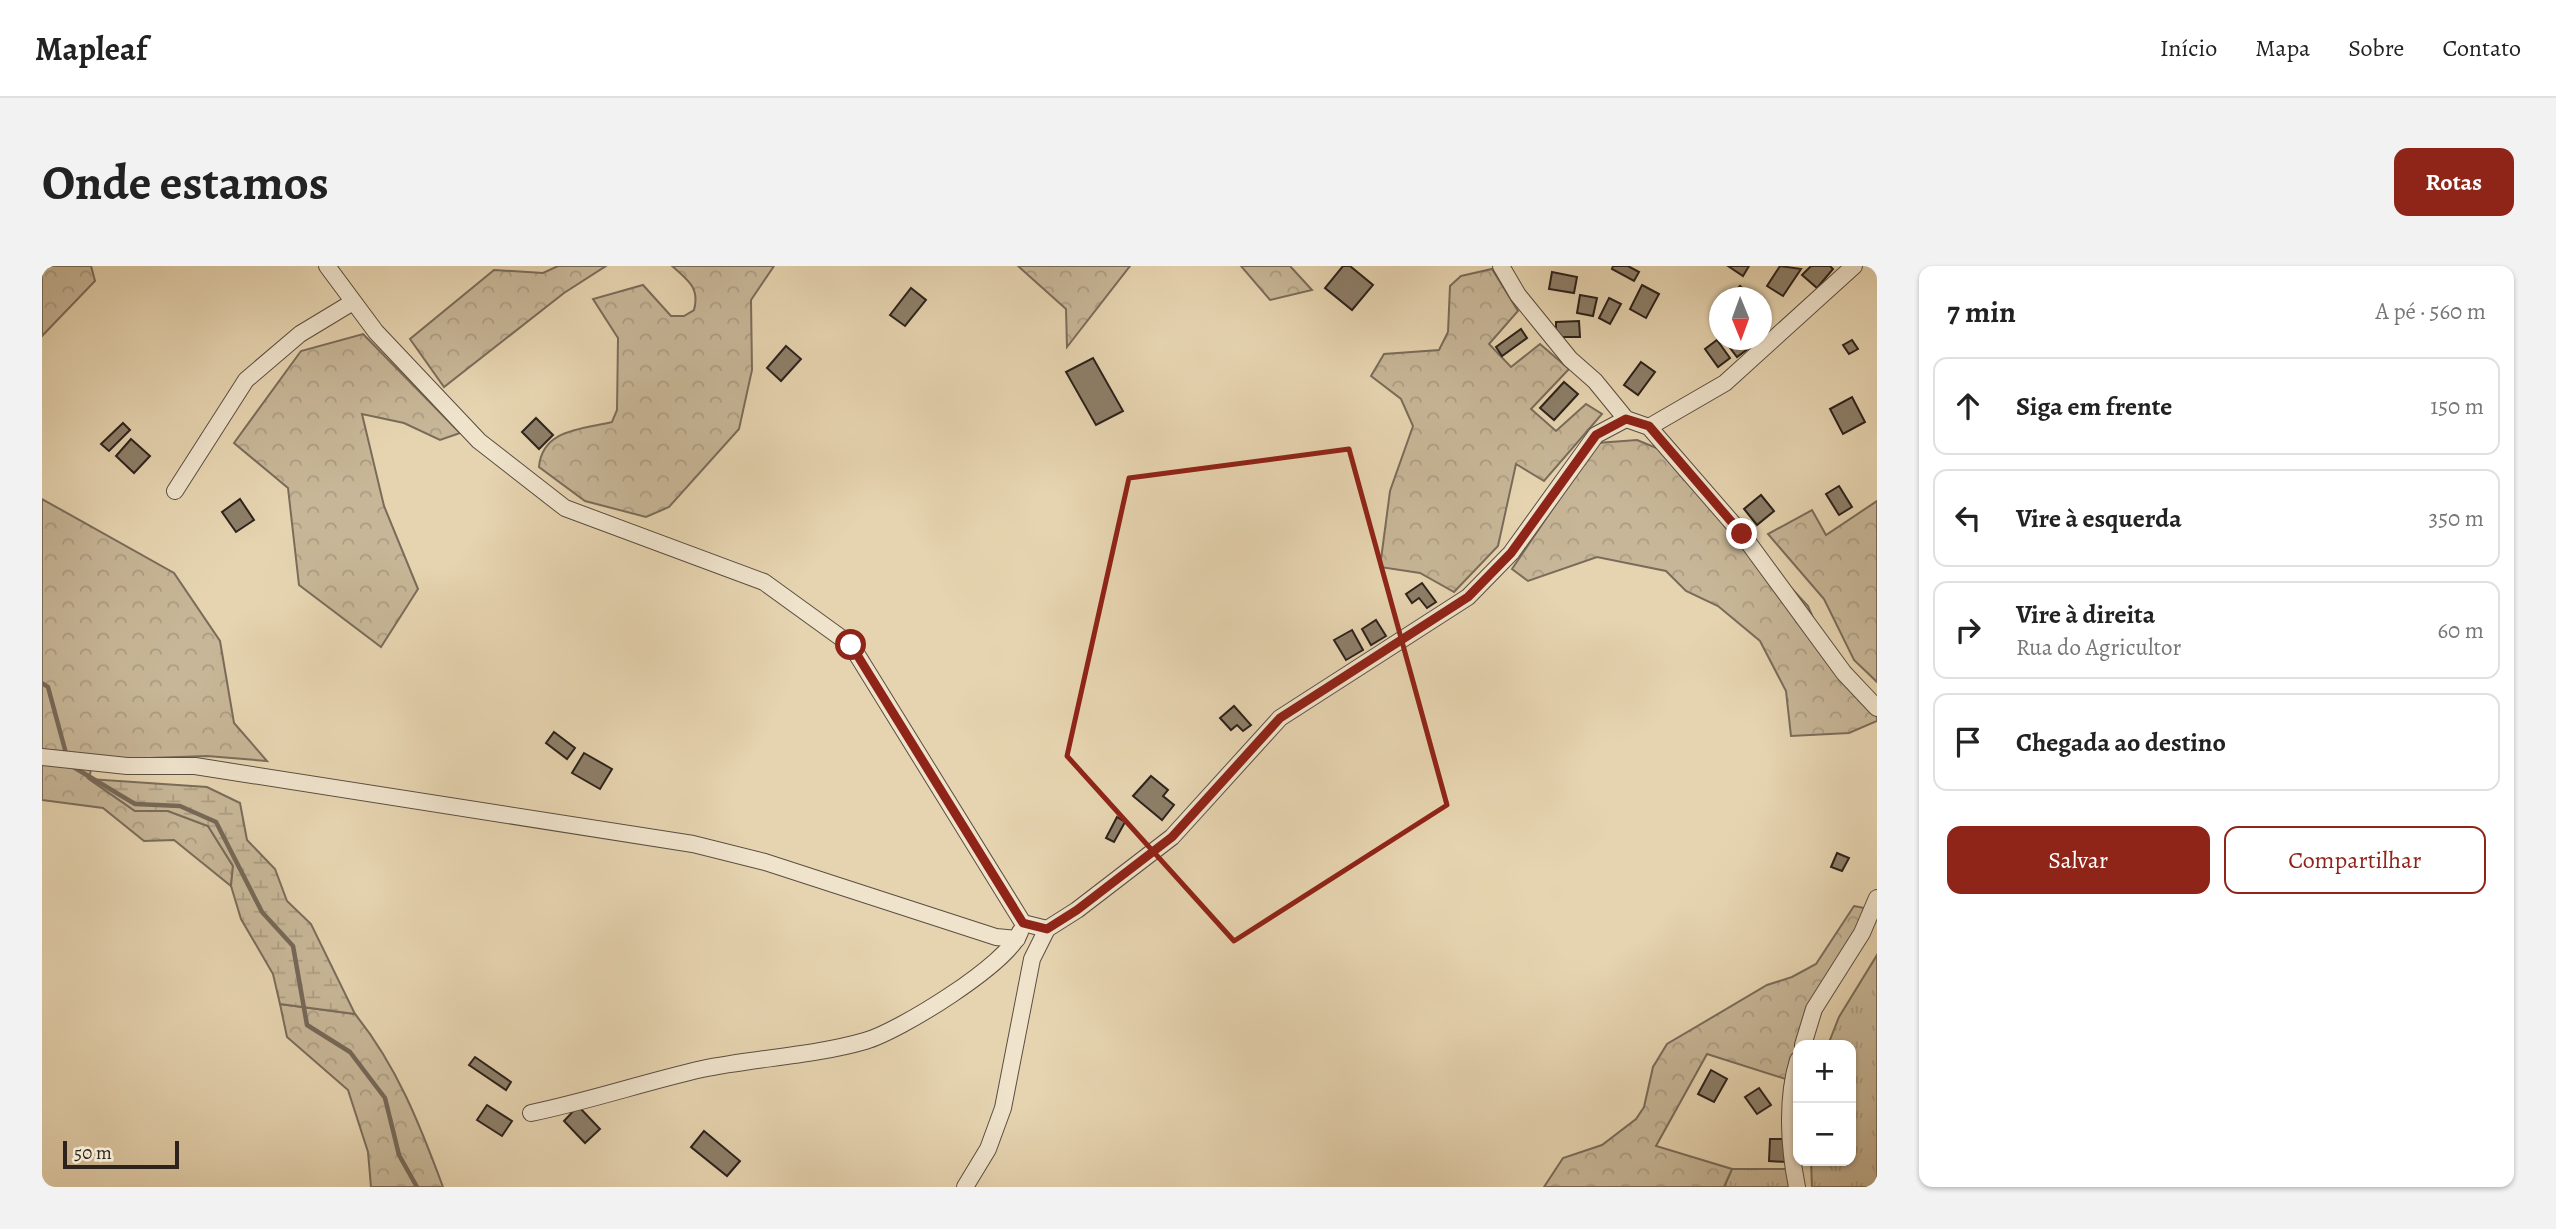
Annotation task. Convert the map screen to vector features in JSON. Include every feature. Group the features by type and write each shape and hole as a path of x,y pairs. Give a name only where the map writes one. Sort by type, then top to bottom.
{"street":[{"path":"327,266 376,332 479,441 565,508 764,582 851,645 1023,923 1047,929"},
{"path":"1501,266 1518,295 1570,359 1595,380 1626,419 1649,426 1742,534 1844,673 1877,708"},
{"path":"1649,426 1725,383 1854,266"},
{"path":"175,491 246,380 300,334 353,302"},
{"path":"965,1187 988,1149 1003,1108 1032,959 1047,929 1077,910 1172,837 1280,718 1468,597 1511,553 1596,435 1626,419"},
{"path":"42,757 127,766 195,766 693,844 765,862 996,937 1017,939"},
{"path":"1805,1040 1814,1009 1863,933 1877,898"},
{"path":"531,1113 702,1069 866,1041 908,1022 959,989 1012,947 1023,923"},
{"path":"1793,1078 1791,1124 1797,1187"}],"highlighted area":[{"path":"1349,449 1447,805 1234,941 1067,756 1129,478"}],"green space":[{"path":"42,266 91,266 95,281 42,336"},
{"path":"558,266 606,266 564,293 444,387 410,339 494,270 543,273"},
{"path":"672,266 774,266 751,300 752,370 739,429 669,507 646,517 585,501 539,467 542,454 556,438 577,429 612,422 617,410 618,338 593,299 643,285 671,316 684,316 694,310 694,290 688,280"},
{"path":"1018,266 1130,266 1067,347 1066,309"},
{"path":"1241,266 1290,266 1312,290 1270,300"},
{"path":"1492,269 1518,311 1489,344 1511,367 1540,344 1569,369 1531,409 1556,431 1586,404 1602,414 1544,481 1516,464 1498,546 1454,592 1420,573 1380,567 1390,491 1413,426 1401,399 1371,376 1384,354 1439,350 1448,332 1450,286 1461,276"},
{"path":"363,334 460,433 440,440 404,423 362,414 384,506 418,589 381,647 299,585 288,488 234,443 301,351"},
{"path":"1637,440 1664,451 1808,606 1837,673 1877,710 1877,721 1849,733 1791,736 1786,691 1760,641 1718,606 1686,591 1666,571 1597,557 1528,581 1512,569 1597,443"},
{"path":"42,499 174,573 220,641 234,723 267,761 207,756 93,760 89,779 135,811 168,811 208,826 233,866 231,886 174,840 144,841 103,808 42,800"},
{"path":"1877,501 1877,682 1854,660 1824,599 1768,534 1812,510 1826,535"},
{"path":"89,779 207,787 240,803 247,840 275,869 287,901 311,924 355,1014 280,1004 273,974 241,919 231,886 233,866 208,826 168,811 135,811"},
{"path":"1854,906 1874,910 1801,1040 1793,1040 1792,1081 1707,1054 1656,1146 1732,1169 1724,1187 1544,1187 1563,1158 1602,1145 1636,1119 1644,1107 1653,1067 1667,1044 1767,985 1792,977 1816,964"},
{"path":"1877,955 1877,1187 1812,1187 1811,1166 1856,1166 1856,1040 1830,1040 1839,1017"},
{"path":"280,1004 355,1014 395,1075 443,1187 371,1187 368,1152 348,1090 287,1037"},
{"path":"1732,1169 1792,1169 1793,1187 1724,1187"}],"building":[{"path":"1343,266 1350,266 1373,285 1352,310 1325,288"},
{"path":"1613,266 1628,266 1639,272 1634,281 1612,269"},
{"path":"1728,266 1749,266 1743,276"},
{"path":"1780,266 1801,269 1783,296 1767,286"},
{"path":"1811,266 1830,266 1833,269 1817,288 1802,275"},
{"path":"1552,272 1577,277 1574,293 1549,289"},
{"path":"1642,285 1659,294 1646,318 1630,309"},
{"path":"911,288 926,300 905,326 890,315"},
{"path":"1580,295 1597,298 1593,316 1577,313"},
{"path":"1609,298 1621,304 1610,324 1599,318"},
{"path":"1579,321 1580,337 1556,337 1556,322"},
{"path":"1521,329 1527,338 1502,356 1496,347"},
{"path":"1852,340 1858,349 1849,354 1843,345"},
{"path":"786,346 801,359 781,381 767,368"},
{"path":"1709,346 1709,350 1724,350 1730,358 1718,367 1705,349"},
{"path":"1732,350 1746,350 1737,357"},
{"path":"1093,358 1123,411 1096,425 1066,372"},
{"path":"1641,362 1655,372 1638,395 1624,385"},
{"path":"1564,382 1578,394 1554,420 1540,408"},
{"path":"1852,397 1865,422 1843,434 1830,409"},
{"path":"536,418 553,435 539,449 522,432"},
{"path":"123,423 130,430 109,451 101,444"},
{"path":"131,439 150,456 134,473 116,456"},
{"path":"1839,486 1852,507 1839,515 1826,494"},
{"path":"1761,495 1774,511 1757,525 1744,509"},
{"path":"240,499 254,520 236,532 222,512"},
{"path":"1422,583 1436,602 1427,608 1419,598 1412,603 1406,594"},
{"path":"1376,620 1386,636 1371,645 1362,629"},
{"path":"1352,630 1363,650 1346,660 1334,640"},
{"path":"1234,706 1251,725 1243,731 1237,725 1231,730 1220,718"},
{"path":"554,732 575,748 567,759 546,743"},
{"path":"584,753 612,769 600,789 572,773"},
{"path":"1151,776 1168,790 1163,796 1174,805 1162,820 1133,796"},
{"path":"1117,817 1125,822 1114,842 1106,838"},
{"path":"1837,853 1849,858 1842,871 1831,867"},
{"path":"475,1057 511,1082 506,1090 469,1065"},
{"path":"1711,1070 1727,1079 1714,1102 1698,1094"},
{"path":"1759,1088 1771,1105 1757,1114 1745,1097"},
{"path":"487,1105 512,1121 502,1136 477,1120"},
{"path":"578,1106 600,1129 585,1143 564,1121"},
{"path":"704,1131 740,1161 727,1176 691,1147"},
{"path":"1770,1139 1786,1139 1786,1162 1769,1161"}],"waterway":[{"path":"42,683 48,687 67,757"},
{"path":"70,765 135,804 180,806 216,822 262,912 293,946 307,1025 350,1052 385,1098 399,1155 417,1187"}],"route":[{"path":"851,645 860,654 1023,923 1047,929 1077,910 1172,837 1280,718 1468,597 1511,553 1596,435 1626,419 1649,426 1742,534"}]}
